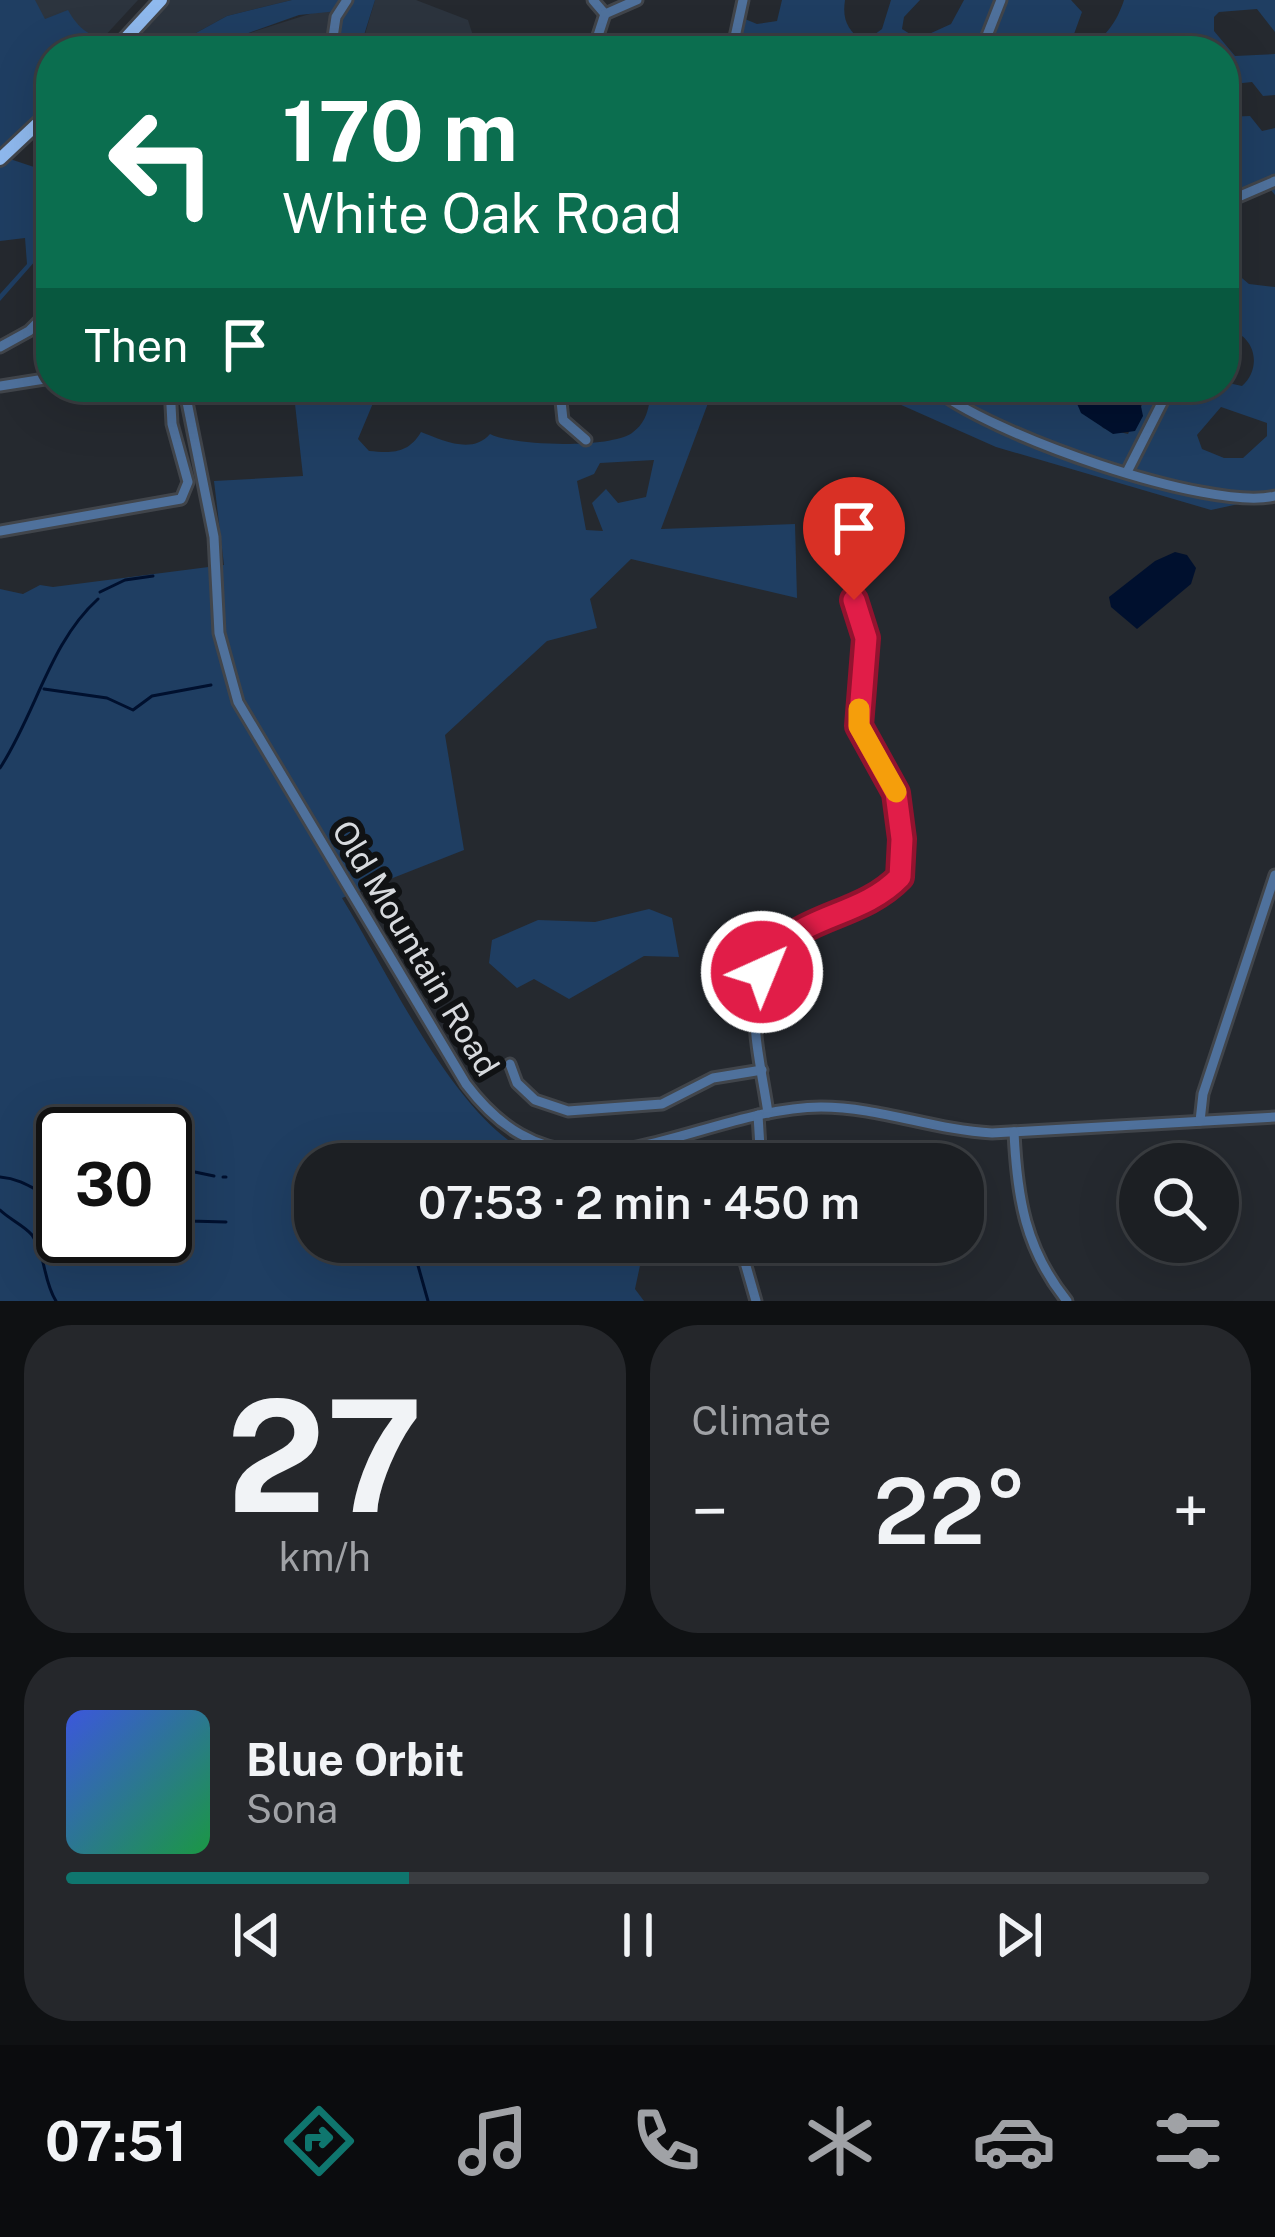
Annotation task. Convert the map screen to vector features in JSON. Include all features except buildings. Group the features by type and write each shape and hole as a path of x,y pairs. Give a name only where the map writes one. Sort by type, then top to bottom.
{"main road":[{"path":"131,36 160,0"},
{"path":"0,159 36,125"}],"street":[{"path":"333,36 336,17 347,0"},
{"path":"593,0 604,14"},
{"path":"604,14 637,0"},
{"path":"735,36 743,0"},
{"path":"986,36 1001,0"},
{"path":"598,36 604,14"},
{"path":"1239,197 1275,181"},
{"path":"0,347 36,324"},
{"path":"0,386 36,380"},
{"path":"0,531 181,499 188,482 171,402"},
{"name":"Old Mountain Road","path":"187,402 214,537 219,634 238,702 480,1103 523,1138 582,1154 658,1143 763,1114 840,1108 958,1131 1275,1118"},
{"path":"561,402 563,420 586,440"},
{"path":"957,402 1002,430 1224,499 1275,496"},
{"path":"1128,470 1162,402"},
{"path":"762,1143 762,1070 752,1002 771,952 820,920 878,900 900,877 902,839 896,793 859,726 866,638 854,600"},
{"path":"1200,1121 1203,1094 1275,875"},
{"path":"510,1064 517,1084 535,1100 568,1111 662,1103 712,1078 762,1070"},
{"path":"1014,1132 1022,1219 1038,1262 1067,1301"},
{"path":"745,1263 756,1301"}],"shaded area":[{"path":"0,0 138,0 105,36 36,36"},
{"path":"0,0 35,0 45,19 68,10 78,25 95,36 36,36 36,126 4,157 34,167 36,162 36,260 0,301 0,294 27,264 25,238 0,241"},
{"path":"161,0 292,0 227,16 190,36 128,36"},
{"path":"292,0 375,0 364,36 334,36 338,11 299,15 242,36 190,36 227,16"},
{"path":"375,0 416,0 468,20 473,36 364,36"},
{"path":"782,0 845,0 847,24 856,36 736,34 740,17 757,24 777,21"},
{"path":"891,0 920,0 904,17 902,29 913,36 872,36 882,29"},
{"path":"964,0 1071,0 1082,12 1074,34 925,36 951,24"},
{"path":"1124,0 1275,0 1275,32 1257,9 1219,12 1214,31 1218,36 1102,36"},
{"path":"322,10 338,11 334,36 243,35"},
{"path":"1275,54 1275,95 1263,96 1252,82 1239,83 1239,56"},
{"path":"1239,116 1250,116 1262,131 1275,128 1275,195 1266,184 1239,196"},
{"path":"1239,276 1249,284 1275,287 1275,496 1211,510 996,447 895,402 1086,402 1103,428 1128,434 1143,402 1239,402 1239,385 1249,378 1254,360 1239,334","holes":["1221,407 1267,423 1267,436 1243,458 1224,458 1202,449 1197,435"]},
{"path":"373,402 358,439 369,451 385,452 405,448 421,432 466,445 490,434 539,443 603,442 636,430 649,402 708,402 661,529 795,524 797,598 631,559 590,599 597,628 547,641 445,735 464,850 342,898 440,1063 487,1121 512,1143 294,1143 294,1263 641,1263 635,1289 644,1301 0,1301 0,589 23,594 40,585 224,565 214,481 303,476 295,404","holes":["654,460 646,497 618,503 606,489 592,503 603,531 586,530 577,481 594,474 600,463"]},
{"path":"1076,402 1140,402 1143,416 1135,431 1113,434 1081,413"},
{"path":"1175,552 1187,555 1196,568 1191,584 1137,629 1111,607 1109,597 1155,561"},
{"path":"649,909 672,918 679,957 644,956 569,999 534,979 517,988 489,963 492,940 538,920 595,922"}],"waterway":[{"path":"100,592 125,580 153,576"},
{"path":"0,768 55,657 98,599"},
{"path":"44,689 107,698 133,710 152,696 211,685"},
{"path":"192,1171 214,1176"},
{"path":"0,1177 36,1190"},
{"path":"0,1210 32,1235 56,1301"},
{"path":"192,1221 226,1222"},
{"path":"417,1263 428,1301"}],"slow traffic":[{"path":"859,709 859,726 896,792"}],"route":[{"path":"762,972 771,952 795,934 878,900 900,877 902,839 896,793 859,726 866,638 854,600"}]}
